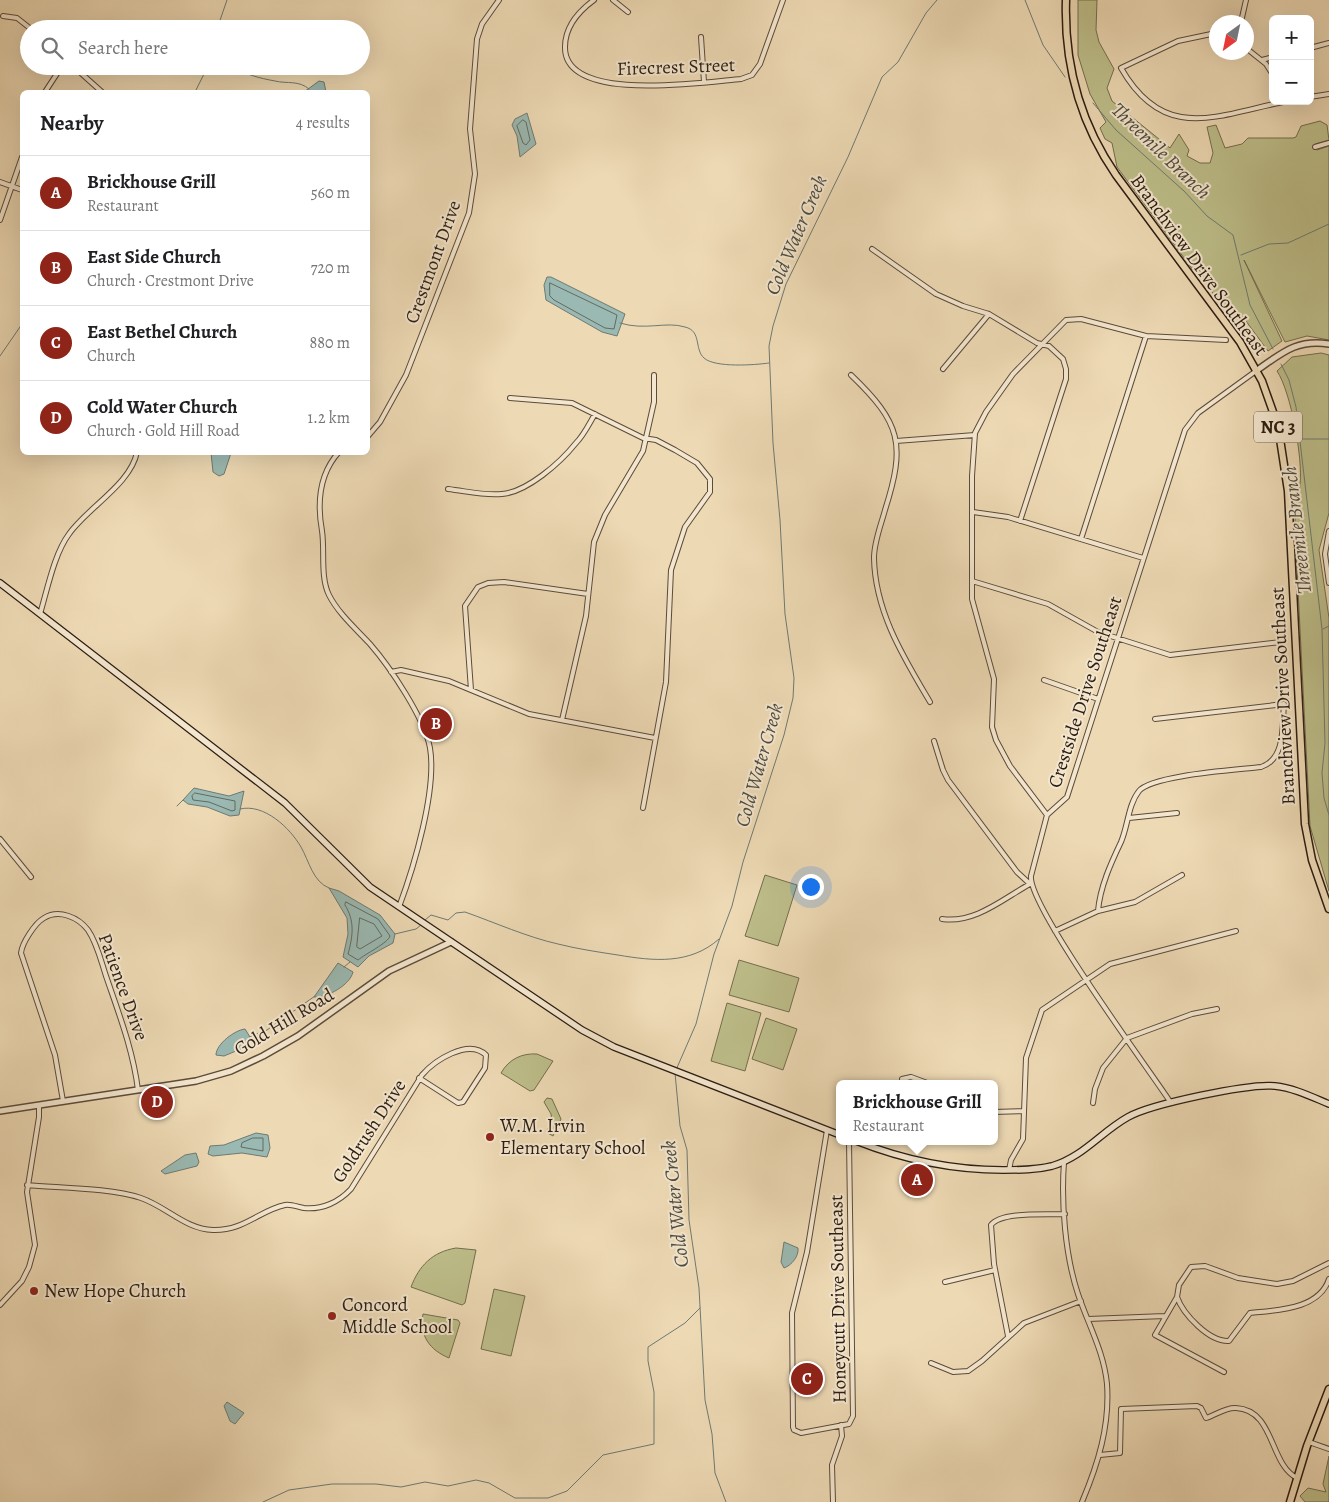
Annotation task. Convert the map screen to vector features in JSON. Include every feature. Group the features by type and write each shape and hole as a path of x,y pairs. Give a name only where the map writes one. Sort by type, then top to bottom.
{"main road":[{"name":"Branchview Drive Southeast","path":"1066,0 1066,28 1070,63 1081,107 1098,147 1116,175 1229,327 1256,371 1278,426 1288,490 1305,824 1312,860 1329,909"},
{"path":"0,583 285,803 359,877 398,907 582,1030 614,1047 836,1133"},
{"path":"867,1145 904,1158 935,1165 975,1170 1045,1168 1064,1162 1082,1152 1127,1117 1171,1103 1244,1087 1268,1085 1293,1090 1329,1104"},
{"path":"1290,1502 1309,1442 1329,1389"}],"street":[{"name":"Crestmont Drive","path":"370,434 380,422 406,375 468,213 475,174 470,128 478,39 482,24 499,0"},
{"name":"Firecrest Street","path":"594,0 578,14 566,38 565,55 569,64 576,71 601,82 624,85 741,79 754,73 760,64 783,0"},
{"path":"613,0 628,12"},
{"path":"1243,15 1246,0"},
{"path":"3,16 20,20"},
{"path":"1209,34 1178,41 1121,68 1140,94 1164,113 1173,116 1207,119 1269,105"},
{"path":"701,37 704,82"},
{"path":"1314,47 1329,44"},
{"path":"1254,54 1269,67"},
{"path":"1262,60 1269,58"},
{"path":"46,90 56,75"},
{"path":"83,75 100,90"},
{"path":"1314,96 1329,94"},
{"path":"1315,147 1329,143"},
{"path":"0,220 20,163"},
{"path":"0,182 20,189"},
{"path":"872,249 936,294 963,306 989,314 1049,346 1061,356 1067,374 1020,521"},
{"path":"943,369 989,314"},
{"path":"942,919 951,920 991,908 1030,884 1047,815 1010,766 996,740 992,719 994,679 973,606 972,476 975,435 986,412 1004,386 1063,321 1070,318 1081,319 1146,336 1226,340"},
{"path":"1081,539 1146,336"},
{"path":"1256,371 1297,345 1307,342 1329,344"},
{"name":"Crestside Drive Southeast","path":"1047,815 1067,797 1117,638 1188,424 1198,413 1256,371"},
{"path":"562,720 580,648 593,550 598,530 640,459 647,439 654,402 654,375"},
{"path":"851,375 882,405 890,421 896,441 895,475 874,549 874,567 891,633 930,702"},
{"path":"510,398 572,403 647,439 656,440 697,463 707,473 710,485 708,496 685,527 674,557 670,581 666,682 643,808"},
{"path":"448,489 488,495 521,489 531,483 576,444 595,414"},
{"path":"896,441 975,435"},
{"path":"40,614 60,551 69,534 130,470 136,455"},
{"path":"337,455 330,465 323,483 319,503 327,589 336,607 391,672 424,731 431,755 428,796 417,853 398,907"},
{"path":"973,512 992,514 1020,521 1143,558"},
{"path":"1329,531 1324,554 1329,583"},
{"path":"972,581 1048,604 1086,627 1176,656 1281,642"},
{"path":"471,690 465,606 472,593 478,587 488,583 504,582 588,594"},
{"path":"391,672 401,670 449,680 518,711 655,738"},
{"path":"1044,680 1098,699"},
{"path":"1098,911 1112,860 1121,841 1137,793 1151,783 1163,779 1261,767 1271,762 1280,748 1284,704 1155,719"},
{"path":"934,742 948,780 1017,872 1030,884 1055,932 1171,1103"},
{"path":"1129,818 1177,813"},
{"path":"0,839 31,877"},
{"path":"1055,932 1098,911 1135,902 1182,875"},
{"name":"Patience Drive","path":"63,1101 55,1055 21,953 24,944 40,921 59,914 65,914 84,926 94,942 132,1051 138,1090"},
{"path":"1009,1170 1011,1160 1023,1139 1026,1058 1040,1013 1052,1001 1110,964 1236,931"},
{"name":"Gold Hill Road","path":"0,1110 196,1081 249,1063 298,1036 389,972 451,942"},
{"path":"1093,1103 1095,1089 1103,1068 1127,1038 1192,1014 1217,1009"},
{"name":"Goldrush Drive","path":"27,1185 134,1197 154,1204 188,1225 212,1230 240,1226 286,1204 305,1208 326,1206 343,1197 351,1189 419,1078 429,1066 441,1058 456,1052 476,1049 486,1055 485,1068 463,1102 458,1103 419,1078"},
{"path":"902,1080 911,1077 919,1080"},
{"path":"0,1305 22,1281 32,1257 35,1236 27,1199 27,1185 39,1117 39,1104"},
{"path":"998,1112 1024,1111"},
{"name":"Honeycutt Drive Southeast","path":"827,1130 809,1244 792,1313 792,1420 794,1430 801,1433 851,1422 854,1413 849,1145"},
{"path":"1064,1162 1065,1214 1071,1266 1081,1301 1099,1347 1106,1384 1106,1424 1100,1455 1082,1502"},
{"path":"1008,1336 990,1233 994,1221 1009,1216 1065,1214"},
{"path":"1224,1372 1157,1337 1157,1330 1177,1297 1179,1285 1185,1273 1195,1266 1206,1266 1238,1278 1277,1284 1293,1281 1329,1263"},
{"path":"946,1282 995,1270"},
{"path":"1177,1297 1187,1316 1196,1325 1222,1341 1229,1341 1250,1313 1292,1308 1319,1295 1326,1288 1329,1280"},
{"path":"931,1363 953,1372 968,1371 1030,1319 1081,1301"},
{"path":"1088,1320 1165,1316"},
{"path":"1100,1455 1120,1453 1121,1409 1197,1406 1201,1408 1206,1418 1235,1407 1247,1412 1261,1422 1275,1445 1278,1460 1287,1473 1297,1478"},
{"path":"833,1502 832,1465 842,1436 841,1425"},
{"path":"1309,1442 1329,1448"}],"green space":[{"path":"1078,0 1097,0 1096,30 1099,42 1114,69 1107,88 1112,101 1170,148 1179,134 1189,150 1187,156 1200,163 1210,163 1213,153 1207,127 1216,125 1225,148 1242,144 1248,138 1293,138 1296,137 1301,126 1320,121 1327,125 1329,140 1315,144 1313,147 1317,150 1329,146 1329,340 1307,336 1285,342 1244,260 1282,341 1268,351 1243,317 1237,316 1223,307 1206,283 1199,269 1193,270 1117,167 1112,143 1105,139 1100,128 1106,122 1090,94 1078,55"},
{"path":"1321,353 1329,355 1329,513 1319,550 1329,618 1329,891 1310,826 1295,530 1296,503 1300,487 1300,459 1291,409 1277,371 1292,357"},
{"path":"765,875 797,885 778,946 745,936"},
{"path":"739,960 799,978 789,1012 729,995"},
{"path":"727,1003 761,1013 745,1071 711,1061"},
{"path":"766,1018 797,1029 783,1070 752,1059"},
{"path":"537,1054 553,1061 534,1090 530,1091 501,1073 516,1058"},
{"path":"547,1098 552,1099 561,1119 553,1136 546,1132 552,1121 551,1114 544,1102"},
{"path":"456,1248 476,1250 465,1303 462,1305 411,1287 422,1266 440,1253"},
{"path":"494,1289 525,1296 511,1356 481,1349"},
{"path":"423,1314 458,1320 460,1323 449,1358 436,1351 427,1341 423,1329"},
{"path":"1329,1456 1329,1502 1305,1502 1300,1496 1308,1488 1326,1492 1323,1484"}],"water":[{"path":"319,81 324,82 326,90 307,90"},
{"path":"527,113 536,144 520,157 517,136 512,125 515,119"},
{"path":"547,277 551,277 625,314 617,336 602,332 546,300 544,285"},
{"path":"211,455 230,455 224,474 219,476 213,472"},
{"path":"194,788 229,796 244,791 239,815 230,816 207,807 188,804 183,800"},
{"path":"329,888 339,891 380,915 395,934 393,943 369,956 358,967 343,957 348,934 347,918"},
{"path":"338,963 353,972 351,977 337,990 314,997"},
{"path":"245,1029 250,1037 248,1046 224,1056 216,1055 219,1046 227,1038"},
{"path":"256,1133 268,1135 270,1148 267,1157 242,1153 213,1156 208,1154 210,1146 224,1145"},
{"path":"196,1153 199,1162 197,1166 165,1174 161,1171 185,1155"},
{"path":"784,1242 798,1248 798,1251 790,1265 784,1268 781,1262"},
{"path":"227,1402 244,1413 235,1424 230,1421 224,1406"}],"waterway":[{"path":"220,20 227,0"},
{"name":"Cold Water Creek","path":"676,1070 696,1024 714,954 732,906 743,862 784,735 793,698 794,678 785,614 780,520 773,443 769,346 773,326 786,284 848,157 882,77 898,62 926,13 937,0"},
{"name":"Threemile Branch","path":"1025,0 1043,45 1065,77"},
{"path":"196,90 204,75"},
{"path":"250,75 279,82 297,83 309,89"},
{"name":"Threemile Branch","path":"1093,103 1116,130 1184,191 1207,216 1233,235 1250,305 1273,349"},
{"path":"1241,255 1269,244 1288,243 1329,224"},
{"path":"620,323 638,326 678,325 690,329 696,336 701,354 709,361 726,365 769,363"},
{"path":"0,356 20,327"},
{"name":"Threemile Branch","path":"1281,364 1289,380 1296,407 1322,629 1325,743 1322,773 1324,798 1329,815"},
{"path":"1300,439 1329,439"},
{"path":"1323,629 1329,626"},
{"path":"177,806 183,800"},
{"path":"240,809 249,808 267,813 283,825 301,847 315,876 329,888"},
{"path":"425,920 431,915 448,920 456,913 465,912 546,941 644,959 684,957 708,947 719,939"},
{"path":"395,934 416,929 421,925"},
{"path":"344,967 350,962"},
{"path":"249,1037 267,1030 315,996"},
{"name":"Cold Water Creek","path":"675,1073 680,1126 687,1150 689,1220 699,1288 705,1400 712,1434 715,1473 726,1502"},
{"path":"263,1502 289,1490 332,1484 376,1484 401,1487 425,1482 448,1486 476,1480 489,1483 515,1498 548,1498 567,1491 603,1455 654,1444 654,1392 648,1361 648,1347 685,1323 700,1308"}],"place":[{"name":"East Side Church","path":"436,724"},
{"name":"Cold Water Church","path":"157,1102"},
{"name":"W.M. Irvin Elementary School","path":"490,1137"},
{"name":"Brickhouse Grill","path":"917,1180"},
{"name":"New Hope Church","path":"34,1291"},
{"name":"Concord Middle School","path":"332,1316"},
{"name":"East Bethel Church","path":"807,1379"}]}
